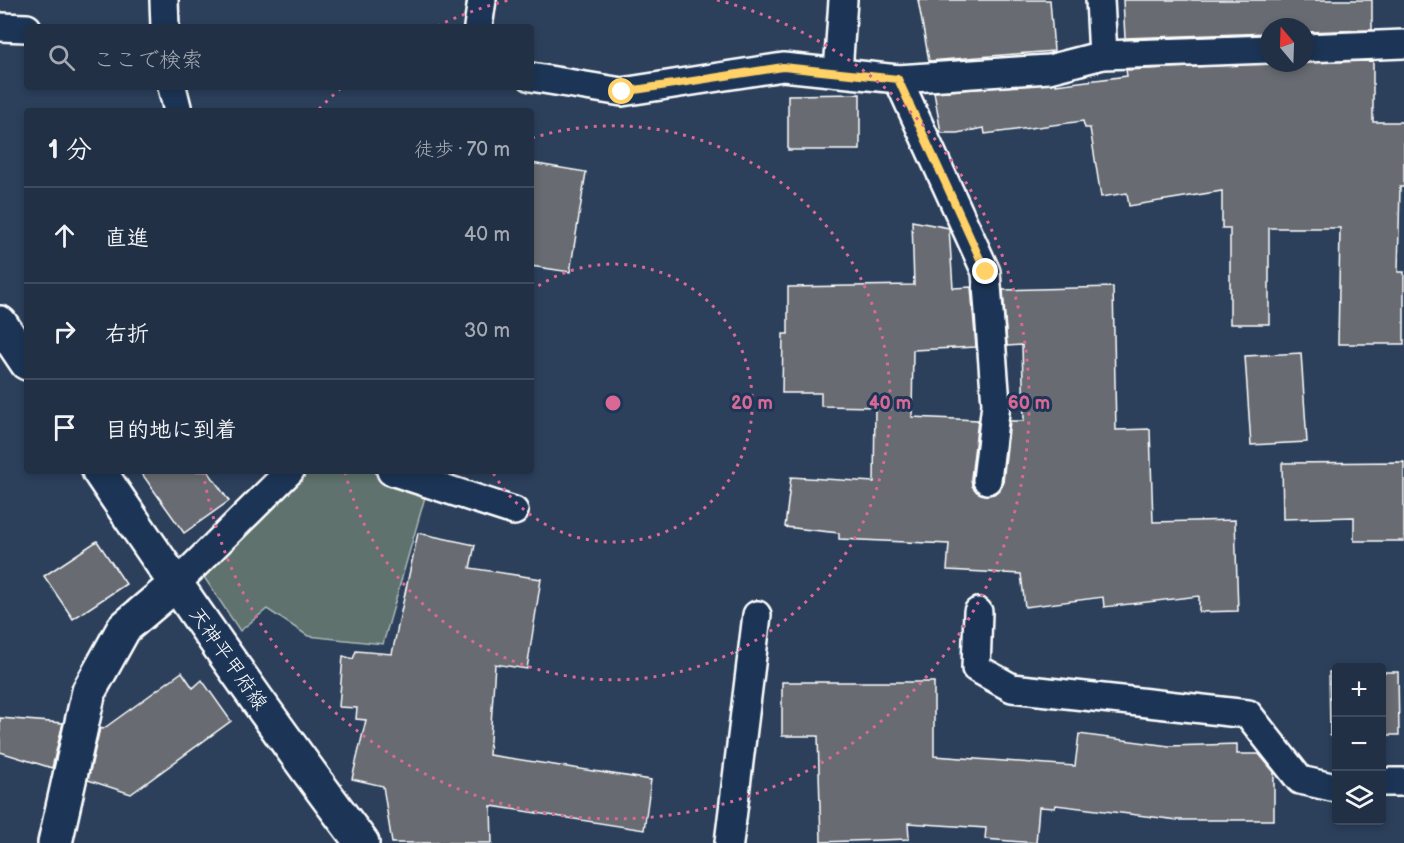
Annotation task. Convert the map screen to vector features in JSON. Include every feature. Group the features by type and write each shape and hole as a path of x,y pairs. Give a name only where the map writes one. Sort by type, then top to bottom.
{"main road":[{"path":"0,323 24,359"},
{"name":"天神平甲府線","path":"101,474 304,767 362,843"},
{"path":"55,843 89,691 124,628 176,584"}],"lane":[{"path":"164,0 165,24"},
{"path":"478,24 482,0"},
{"path":"838,72 843,0"},
{"path":"1100,0 1103,55"},
{"path":"0,27 24,28"},
{"path":"1314,48 1404,44"},
{"path":"534,77 622,92 783,67 898,79 1050,69 1103,55 1260,49"},
{"path":"898,79 986,272 996,404 987,480"},
{"path":"173,90 177,108"},
{"path":"176,584 288,474"},
{"path":"400,474 514,511"},
{"path":"978,612 976,668 1012,688 1248,714 1300,780 1332,787"},
{"path":"729,843 757,615"},
{"path":"1386,782 1404,782"}],"green space":[{"path":"287,474 400,474 429,483 383,644 308,636 267,609 240,631 196,565"}],"building":[{"path":"918,0 1050,0 1054,51 929,61"},
{"path":"1123,0 1372,0 1372,30 1314,32 1314,18 1260,18 1260,33 1125,38"},
{"path":"1373,61 1373,122 1404,122 1404,187 1400,187 1398,272 1404,272 1404,344 1338,344 1340,228 1269,228 1269,324 1230,324 1230,228 1222,228 1222,191 1129,206 1127,193 1101,197 1090,128 1085,128 1083,121 985,134 984,128 957,133 941,133 934,92 1056,83 1056,85 1127,76 1126,70 1260,64 1260,72 1314,72 1314,62"},
{"path":"860,94 860,150 788,150 788,95"},
{"path":"534,163 586,172 570,272 534,266"},
{"path":"912,221 949,228 953,288 971,287 976,347 913,350 912,417 978,420 972,486 977,492 985,495 994,494 1003,482 1010,421 1024,421 1022,345 1007,346 1003,290 1113,287 1116,430 1150,429 1153,522 1235,520 1238,611 1199,612 1199,596 1104,607 1103,597 1025,607 1021,574 947,570 949,544 839,539 839,533 785,527 791,477 874,482 875,407 821,406 821,393 782,393 783,334 788,334 788,287 914,285"},
{"path":"1301,353 1307,442 1251,445 1245,356"},
{"path":"1404,462 1404,541 1354,541 1354,517 1283,519 1282,463"},
{"path":"142,474 210,474 229,501 184,533"},
{"path":"418,533 475,545 470,568 541,579 527,669 495,664 489,755 651,780 644,830 491,806 492,843 392,843 383,786 352,779 366,720 356,719 357,708 339,707 343,656 353,659 356,651 392,654"},
{"path":"97,541 126,584 73,619 44,576"},
{"path":"182,672 193,688 202,680 231,721 131,794 88,780 100,728 103,729"},
{"path":"1329,672 1332,672 1332,736 1330,736"},
{"path":"1386,672 1398,672 1399,735 1386,735"},
{"path":"782,682 934,682 934,756 1075,766 1079,734 1169,746 1237,744 1237,754 1259,754 1274,772 1274,820 1178,820 1056,805 1055,808 1039,807 1036,843 985,839 986,828 908,823 909,839 821,842 818,736 782,736"},
{"path":"0,718 63,723 52,768 0,752"}],"route":[{"path":"622,92 783,67 898,79 986,272"}]}
